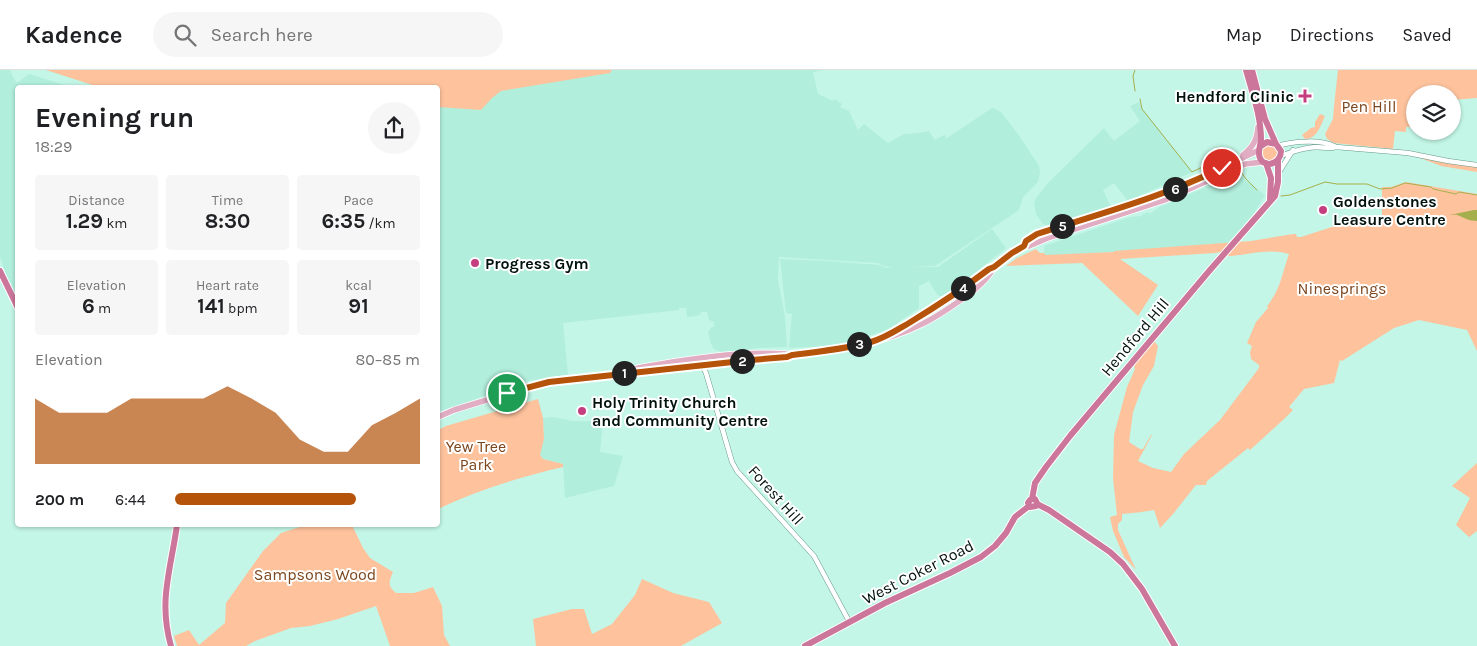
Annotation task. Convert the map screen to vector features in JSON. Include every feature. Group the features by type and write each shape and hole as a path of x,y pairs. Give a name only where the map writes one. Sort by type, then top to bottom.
{"highway":[{"path":"1246,70 1261,130 1260,158 1271,178 1270,199"},
{"path":"1252,70 1264,119 1280,149 1280,158 1272,164 1264,163"},
{"path":"1260,148 1270,142 1277,145"},
{"name":"Hendford Hill","path":"1029,506 1029,502 1035,501 1035,483 1046,467 1270,199 1275,196 1280,158"},
{"path":"0,271 15,302"},
{"path":"1035,501 1110,552 1123,564 1142,589 1175,646"},
{"name":"West Coker Road","path":"806,646 885,603 981,557 995,546 1015,518 1029,506"},
{"path":"172,646 166,619 165,598 177,527"}],"main road":[{"path":"1240,159 1253,147 1256,139 1258,119"},
{"path":"440,416 454,410 539,384 630,372 639,373 787,357 831,350 897,335 924,324 940,314 971,292 992,272 994,267 1012,253 1024,246 1029,246 1039,238 1188,184 1260,148"},
{"path":"1039,238 1165,200 1245,164 1264,163"},
{"path":"630,372 638,368 700,358 751,354 792,355"}],"street":[{"path":"1277,145 1322,142 1336,147"},
{"path":"1317,147 1322,142"},
{"path":"1280,158 1293,150 1336,147 1408,153 1477,165"},
{"path":"1278,174 1293,150"},
{"name":"Forest Hill","path":"704,365 732,462 737,471 814,556 850,623"}],"shaded area":[{"path":"0,70 10,70 17,83 29,74 65,85 15,85 15,295 0,257"},
{"path":"46,70 824,70 813,72 818,94 833,101 835,99 842,104 840,107 849,111 858,130 864,124 888,143 904,134 929,131 935,140 944,135 947,138 994,108 1002,113 1020,137 1039,166 1040,172 1038,182 1023,197 1019,210 935,266 909,267 938,267 992,229 1006,248 944,296 939,296 936,293 929,281 919,286 919,308 887,330 846,343 789,348 792,314 786,313 780,259 892,267 883,266 878,263 779,257 778,280 785,317 787,347 719,351 714,349 711,344 708,332 714,327 714,322 709,320 707,312 687,317 686,308 563,323 568,375 526,381 440,411 440,85 93,85"},
{"path":"1139,102 1142,109 1192,172 1128,201 1114,183 1103,190 1112,209 1055,226 1043,224 1036,214 1034,203 1047,184 1104,128 1114,141 1140,121 1130,106"},
{"path":"1240,171 1245,180 1265,195 1253,215 1228,243 1045,256 1044,246 1130,217 1142,216 1149,212 1149,214 1161,206"},
{"path":"1477,210 1477,221 1457,215 1440,217"},
{"path":"553,417 572,421 603,421 600,452 623,456 614,486 565,498 563,464 543,459 540,454 544,439 543,418"}],"green space":[{"path":"46,70 612,70 610,73 501,91 481,110 440,107 440,85 93,85"},
{"name":"Pen Hill","path":"1338,70 1477,70 1477,98 1461,99 1461,85 1406,85 1406,132 1395,131 1393,149 1334,143 1327,139 1325,134 1333,119"},
{"path":"1320,114 1325,116 1318,131 1313,137 1305,139 1302,135 1315,127 1315,122"},
{"path":"1270,145 1278,153 1270,161 1262,153"},
{"path":"1415,156 1477,167 1477,172 1441,166"},
{"name":"Ninesprings","path":"1406,182 1477,194 1477,351 1467,330 1419,320 1394,328 1342,361 1340,360 1334,383 1304,389 1289,407 1293,410 1283,420 1250,450 1248,448 1207,481 1206,485 1196,485 1160,528 1154,510 1122,514 1118,530 1136,570 1124,557 1113,531 1110,517 1117,515 1113,478 1114,435 1127,387 1135,369 1134,366 1154,341 1158,346 1154,366 1143,385 1133,412 1129,442 1143,449 1152,435 1138,461 1153,468 1171,472 1184,454 1220,420 1259,368 1259,365 1251,359 1250,352 1252,346 1247,343 1256,322 1268,308 1267,306 1281,281 1289,254 1268,251 1228,256 1221,252 1120,259 1158,285 1138,316 1082,263 1006,266 1017,258 1036,249 1040,253 1045,253 1045,255 1114,252 1251,241 1293,234 1301,237 1338,225 1382,217 1382,187 1391,187"},
{"name":"Yew Tree Park","path":"538,399 543,418 544,439 540,455 543,459 563,464 563,467 499,485 440,508 440,429"},
{"path":"1477,463 1477,531 1469,537 1456,525 1470,498 1452,486"},
{"name":"Sampsons Wood","path":"300,527 353,527 370,558 393,572 390,583 391,588 396,593 414,593 433,587 442,606 444,635 450,646 390,646 376,606 338,619 310,626 291,628 246,646 177,646 174,636 189,630 199,645 225,623 226,603 263,551 281,533"},
{"path":"642,579 673,593 709,602 722,623 681,646 536,646 533,619 572,609 584,609 592,634 612,624 635,595"}],"waterway":[{"path":"1135,70 1133,76 1135,91"},
{"path":"1140,99 1142,109 1192,172 1227,154"},
{"path":"1241,172 1257,190"},
{"path":"1281,196 1290,195 1325,182 1367,184 1380,189 1392,188 1405,183 1431,187 1456,194 1459,192 1477,195"}],"place":[{"name":"Hendford Clinic","path":"1305,96"},
{"name":"Goldenstones Leasure Centre","path":"1323,210"},
{"name":"Progress Gym","path":"475,263"},
{"name":"Holy Trinity Church and Community Centre","path":"582,411"}],"route":[{"path":"507,393 549,382 787,357 849,347 873,341 929,312 1024,246 1026,241 1037,234 1112,212 1188,184 1222,168"}]}
